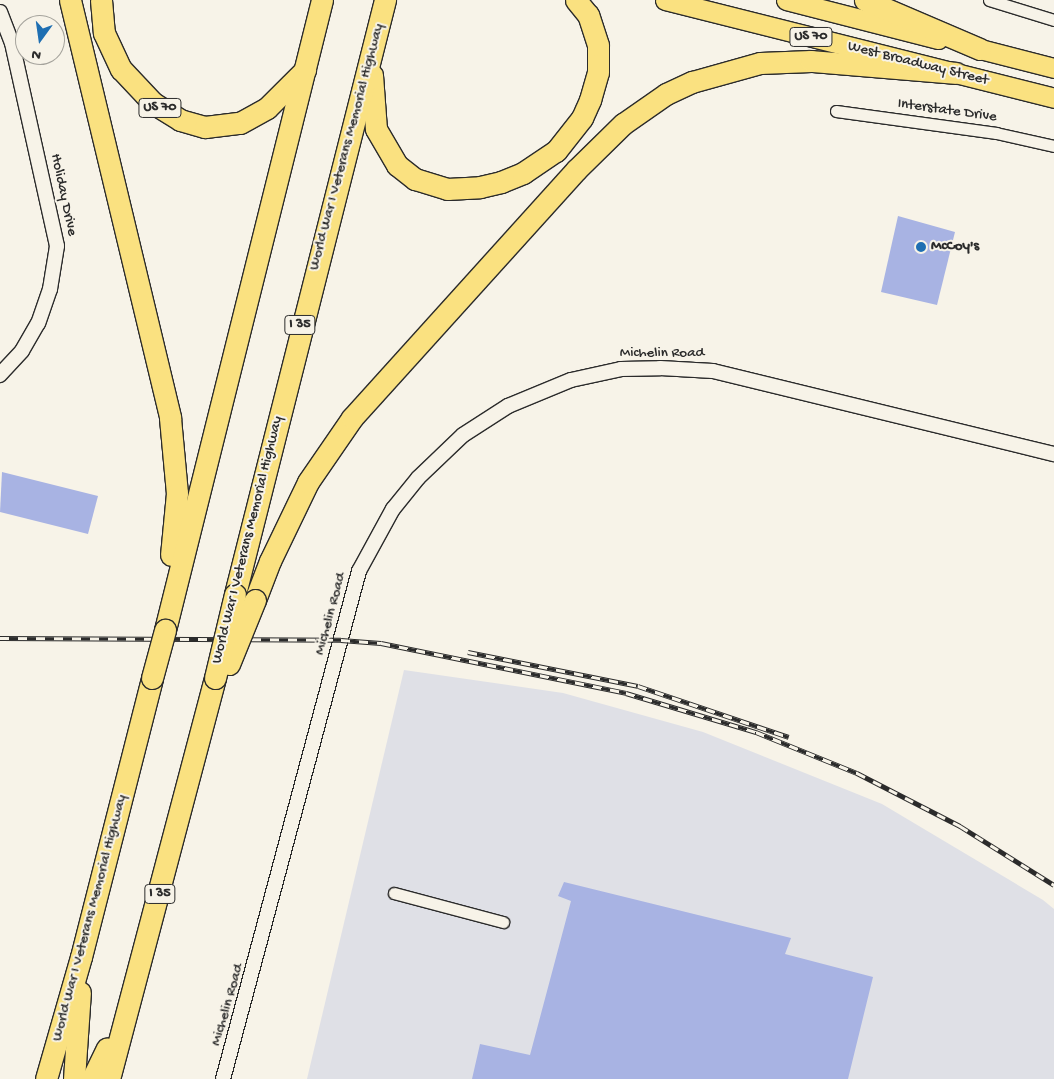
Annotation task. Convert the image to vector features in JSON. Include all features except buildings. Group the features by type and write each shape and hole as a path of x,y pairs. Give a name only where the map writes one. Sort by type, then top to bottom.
{"highway":[{"path":"70,0 170,418 177,493 170,597"},
{"name":"US 70","path":"101,0 104,33 121,69 153,103 180,120 205,127 240,123 267,108 305,70"},
{"name":"World War I Veterans Memorial Highway","path":"46,1079 81,957 165,630 170,597 322,0"},
{"name":"World War I Veterans Memorial Highway","path":"109,1079 136,987 207,709 219,678 235,594 385,0"},
{"path":"371,57 376,129 397,165 415,179 447,188 480,187 501,182 523,173 556,151 582,118 590,100 598,72 598,45 588,15 576,0"},
{"path":"865,0 980,49"},
{"path":"219,678 255,600 270,561 308,482 352,418 576,170 623,124 666,94 692,82 760,63 811,60 956,73"},
{"path":"74,1079 81,957"},
{"path":"92,1079 136,987"}],"main road":[{"name":"West Broadway Street","path":"665,0 1054,98"},
{"name":"West Broadway Street","path":"786,0 1054,68"}],"street":[{"path":"989,0 1054,20"},
{"name":"Holiday Drive","path":"0,12 12,43 57,246 50,289 38,323 22,351 0,375"},
{"name":"Interstate Drive","path":"836,111 996,133 1054,146"},
{"name":"Michelin Road","path":"223,1079 359,571 393,509 418,478 463,435 508,406 571,380 621,369 660,368 713,371 1054,454"},
{"path":"394,893 503,922"}],"shaded area":[{"path":"404,670 563,693 703,732 882,804 1043,900 1054,909 1054,1079 307,1079"}],"railway":[{"path":"0,638 341,640 381,643 626,693 756,732 857,773 960,826 1054,885"},
{"path":"468,652 638,686 789,737"}],"place":[{"name":"McCoy's","path":"921,247"}]}
